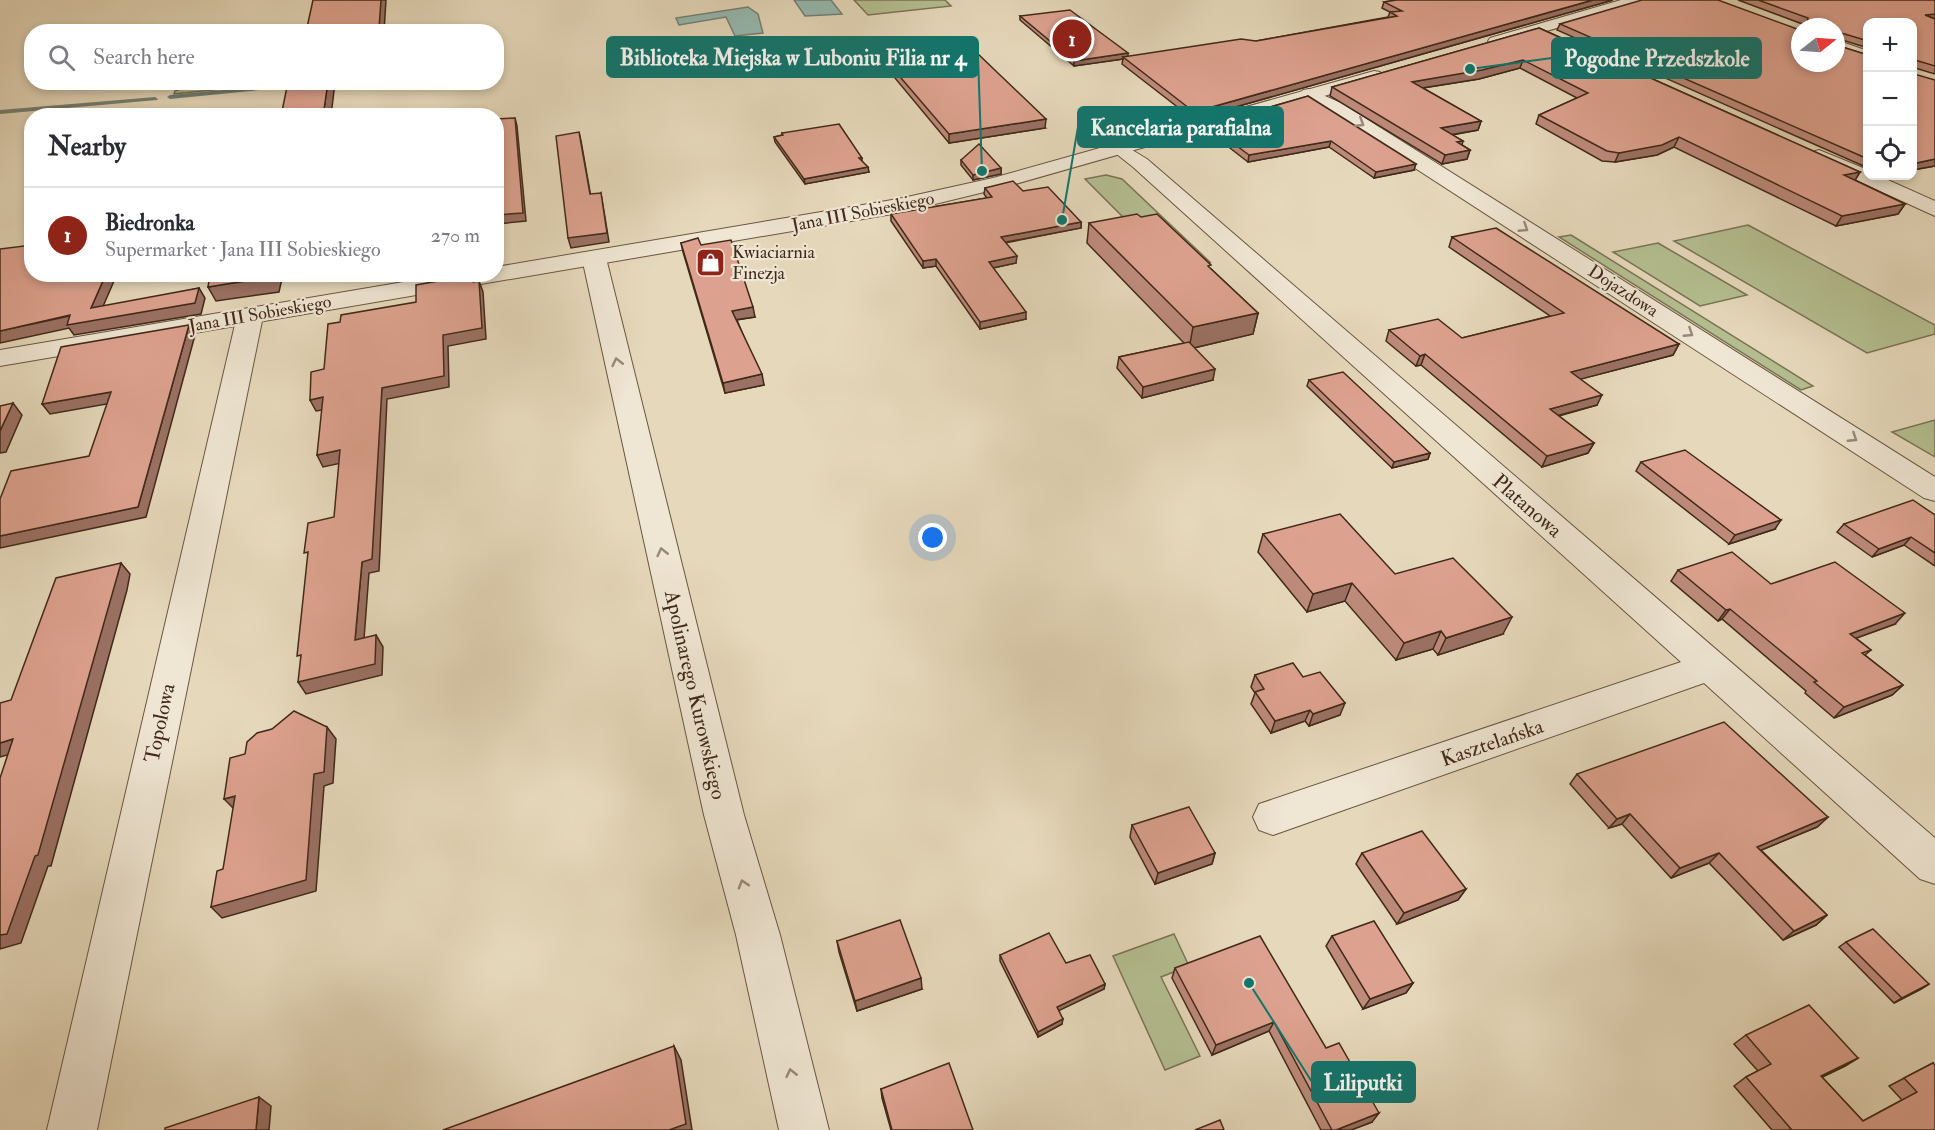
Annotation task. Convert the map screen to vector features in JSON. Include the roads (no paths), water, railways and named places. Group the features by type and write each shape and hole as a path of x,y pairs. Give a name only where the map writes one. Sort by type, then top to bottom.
{"street":[{"path":"1474,47 1638,0"},
{"path":"1538,29 1561,39"},
{"path":"1845,48 1863,55"},
{"name":"Jana III Sobieskiego","path":"504,273 898,206 975,189 1387,72"},
{"name":"Dojazdowa","path":"1309,94 1362,125 1935,491"},
{"name":"Platanowa","path":"1119,148 1140,163 1935,865"},
{"path":"1807,150 1935,209"},
{"name":"Apolinarego Kurowskiego","path":"594,258 724,815 758,935 804,1130"},
{"name":"Jana III Sobieskiego","path":"0,358 452,282"},
{"name":"Topolowa","path":"72,1130 250,316"},
{"name":"Kasztelańska","path":"1273,817 1709,667"}],"water":[{"path":"794,0 831,0 842,14 805,16"},
{"path":"748,7 758,14 763,33 735,36 726,17 679,25 676,18"}],"waterway":[{"path":"170,97 246,90"},
{"path":"48,108 155,99"},
{"path":"0,112 24,110"}],"place":[{"name":"Biedronka","path":"1072,39"},
{"name":"Pogodne Przedszkole","path":"1470,69"},
{"name":"Biblioteka Miejska w Luboniu Filia nr 4","path":"982,171"},
{"name":"Kancelaria parafialna","path":"1062,220"},
{"name":"Kwiaciarnia Finezja","path":"711,262"},
{"name":"Liliputki","path":"1249,983"}]}
